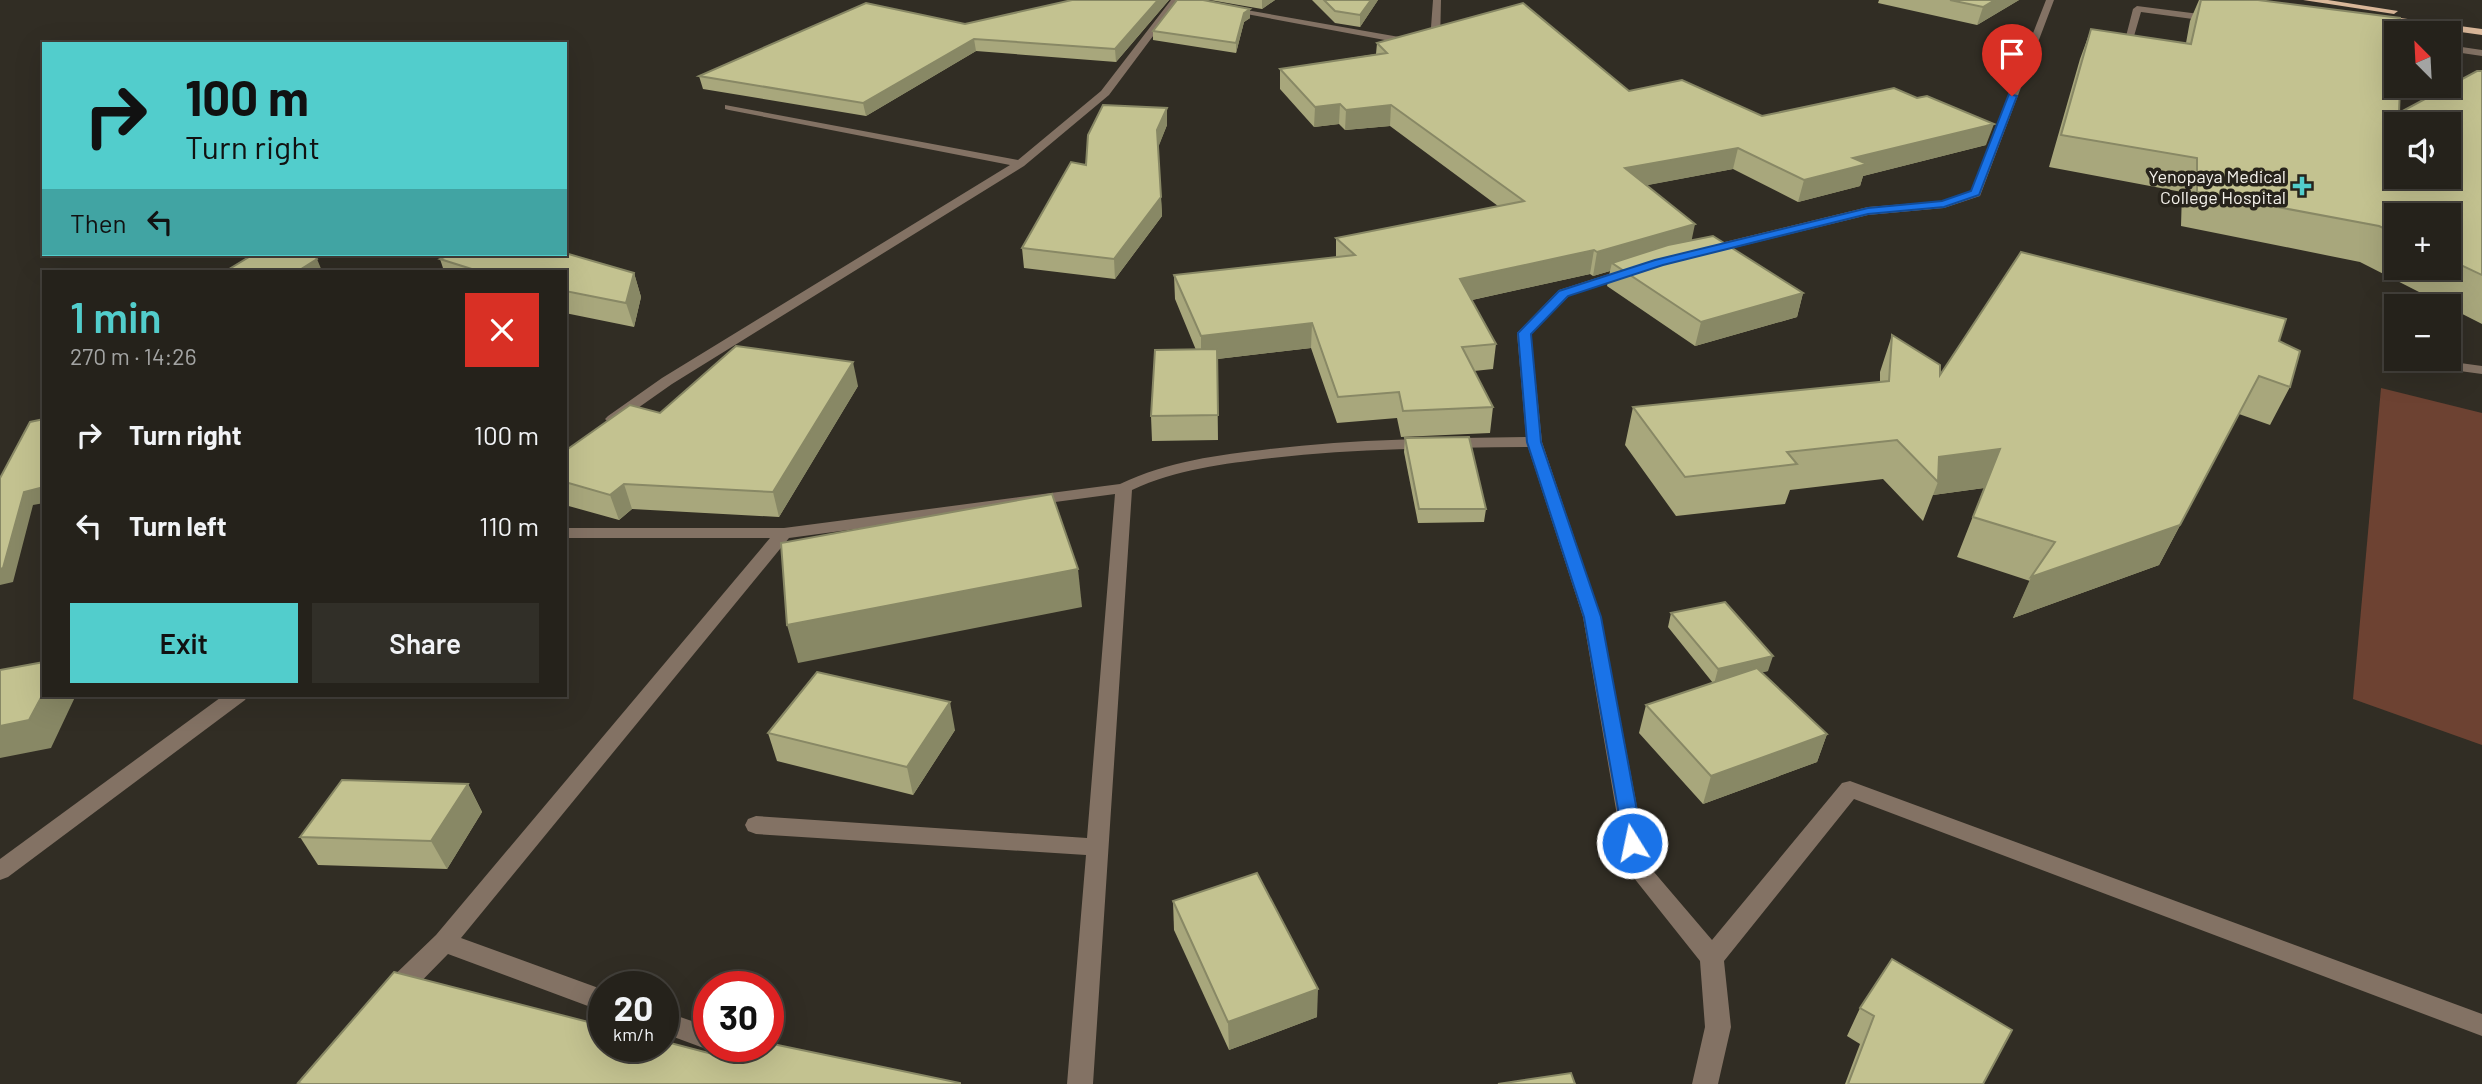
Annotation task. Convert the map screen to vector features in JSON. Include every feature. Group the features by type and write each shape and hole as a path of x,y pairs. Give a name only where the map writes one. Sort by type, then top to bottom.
{"main road":[{"path":"2305,4 2482,32"},
{"path":"2342,9 2482,23"}],"street":[{"path":"599,430 667,381 1020,164 1105,93 1176,0"},
{"path":"1220,8 1422,44 1435,43 1437,0"},
{"path":"1685,256 1868,211 1944,204 1976,193 2050,0"},
{"path":"2126,50 2139,4 2232,20"},
{"path":"2461,50 2482,53"},
{"path":"729,107 1020,164"},
{"path":"1647,266 1564,293 1524,333 1534,442 1592,617 1637,869 1712,958 1718,1027 1705,1084"},
{"path":"2461,367 2482,370"},
{"path":"567,533 784,533 1124,488 1143,478 1196,462 1304,449 1390,444 1534,442"},
{"path":"1080,1084 1124,488"},
{"path":"377,1008 444,942 784,533"},
{"path":"0,871 235,697"},
{"path":"1712,958 1850,789 2482,1025"},
{"path":"756,825 1097,847"},
{"path":"444,942 588,995"}],"shaded area":[{"path":"2381,388 2482,413 2482,745 2353,699"}],"building":[{"path":"1072,0 1158,0 1115,49 974,39 863,103 699,76 866,3 965,24"},
{"path":"1177,0 1203,0 1250,9 1244,13 1236,43 1153,31"},
{"path":"1324,0 1371,0 1360,15 1335,11"},
{"path":"1950,0 1995,0 1983,7"},
{"path":"2201,0 2258,0 2400,18 2400,21 2384,21 2384,98 2400,98 2399,112 2384,112 2384,189 2461,189 2461,112 2401,112 2427,98 2461,98 2461,80 2482,71 2482,275 2461,265 2461,203 2384,203 2384,228 2197,192 2197,158 2061,135 2091,29 2191,44"},
{"path":"1523,3 1629,91 1682,80 1762,116 1894,88 1917,98 1927,96 1994,124 1853,158 1867,164 1804,180 1738,148 1625,168 1695,224 1597,252 1594,250 1460,279 1496,344 1462,347 1493,407 1403,411 1399,392 1338,397 1312,323 1201,336 1174,275 1355,255 1336,238 1524,201 1391,105 1346,110 1340,104 1315,107 1280,69 1387,53 1377,43"},
{"path":"1103,105 1167,108 1157,130 1161,197 1114,259 1022,248 1071,162 1086,165 1088,135"},
{"path":"1713,236 1803,293 1701,322 1612,263 1668,245"},
{"path":"2021,252 2286,319 2279,341 2300,351 2290,387 2259,376 2180,525 2031,577 2055,542 1973,517 2000,449 1939,457 1938,482 1897,440 1787,452 1797,464 1685,477 1633,407 1889,381 1892,335 1940,365 1940,375"},
{"path":"567,254 634,273 626,303 567,291 567,270 475,270 440,259 447,256 567,256"},
{"path":"251,256 315,256 317,259 300,270 228,270"},
{"path":"736,346 853,362 773,492 624,484 610,495 567,483 567,450 630,405 660,413"},
{"path":"1217,349 1218,415 1151,416 1155,350"},
{"path":"42,419 42,488 24,492 3,568 0,569 0,478 30,422"},
{"path":"1469,437 1486,509 1419,509 1405,438"},
{"path":"1052,494 1078,569 787,625 781,543"},
{"path":"1725,602 1773,656 1718,669 1671,613"},
{"path":"42,662 42,696 29,720 0,726 0,670"},
{"path":"1757,668 1827,734 1711,776 1646,705"},
{"path":"817,672 950,702 907,767 768,733"},
{"path":"342,780 468,784 431,841 300,837"},
{"path":"1257,873 1318,989 1228,1022 1173,901"},
{"path":"1892,959 2012,1030 1983,1084 1848,1084 1874,1016 1860,1008"},
{"path":"394,972 588,1022 588,1062 679,1062 679,1045 693,1049 693,1062 784,1062 784,1046 960,1084 302,1084 298,1083"},
{"path":"1571,1073 1575,1084 1498,1084"}],"place":[{"name":"Yenopaya Medical College Hospital","path":"2302,186"}],"route":[{"path":"1632,843 1592,617 1534,442 1524,333 1564,293 1659,262 1868,211 1944,204 1976,193 2012,96"}]}
